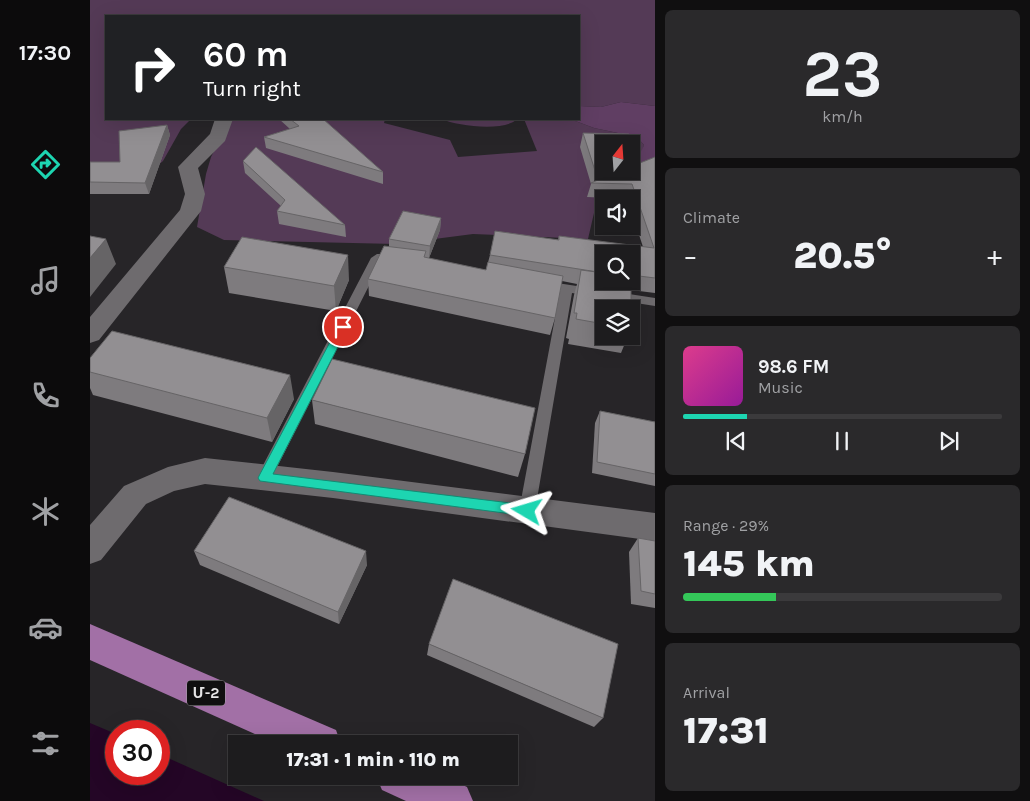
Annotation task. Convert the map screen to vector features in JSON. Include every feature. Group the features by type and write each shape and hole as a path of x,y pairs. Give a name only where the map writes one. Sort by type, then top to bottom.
{"highway":[{"name":"Մ-2","path":"90,642 302,735"},
{"path":"417,785 453,801"}],"street":[{"path":"90,334 190,211 195,194 188,167 209,144 218,138 224,120"},
{"path":"90,549 135,495 168,480 204,471 655,527"}],"lane":[{"path":"264,478 378,258 395,257 414,261"},
{"path":"533,283 655,302"},
{"path":"527,511 567,288"}],"shaded area":[{"path":"90,0 655,0 655,106 621,102 601,107 580,106 580,15 105,15 105,120 190,120 181,129 163,161 145,176 90,173"},
{"path":"621,102 655,106 655,180 640,177 640,154 644,145 640,140 640,135 627,135 594,128 573,120 580,120 580,106 601,107"},
{"path":"230,120 385,120 384,123 450,140 458,157 537,151 524,120 573,120 594,128 627,135 595,135 595,163 590,173 595,175 595,180 607,180 622,190 595,190 595,213 588,239 473,234 396,244 224,240 197,227 206,174 211,157"},
{"path":"444,120 516,120 511,123 492,127 469,126"},
{"path":"640,140 644,145 640,155"},
{"path":"640,203 655,215 640,214"},
{"path":"90,723 105,729 105,785 170,785 170,759 264,801 90,801"}],"building":[{"path":"291,120 324,120 383,172 264,137 299,126"},
{"path":"167,125 145,183 90,182 90,162 120,162 119,131"},
{"path":"583,133 629,134 595,135 595,171"},
{"path":"256,147 345,225 277,211 285,200 243,161"},
{"path":"655,157 655,278 640,276 640,246 654,248 640,207 640,190 634,190 632,184 591,183 598,180 640,180 640,163"},
{"path":"403,211 441,218 430,246 389,239"},
{"path":"495,231 559,240 559,236 630,245 595,245 595,272 490,255"},
{"path":"90,236 106,239 90,258"},
{"path":"242,237 348,255 334,286 224,267"},
{"path":"384,246 426,251 424,257 486,270 488,262 563,276 555,318 368,279"},
{"path":"581,270 595,272 595,290 631,290 631,300 595,300 595,322 576,319 577,313 574,313"},
{"path":"112,331 290,375 267,418 90,372 90,358"},
{"path":"332,359 535,408 525,454 312,400"},
{"path":"600,411 655,422 655,474 597,462"},
{"path":"229,497 366,551 338,612 194,551"},
{"path":"638,538 655,541 655,594 641,591"},
{"path":"453,579 618,644 603,718 429,644"}],"route":[{"path":"343,327 264,478 527,511"}]}
